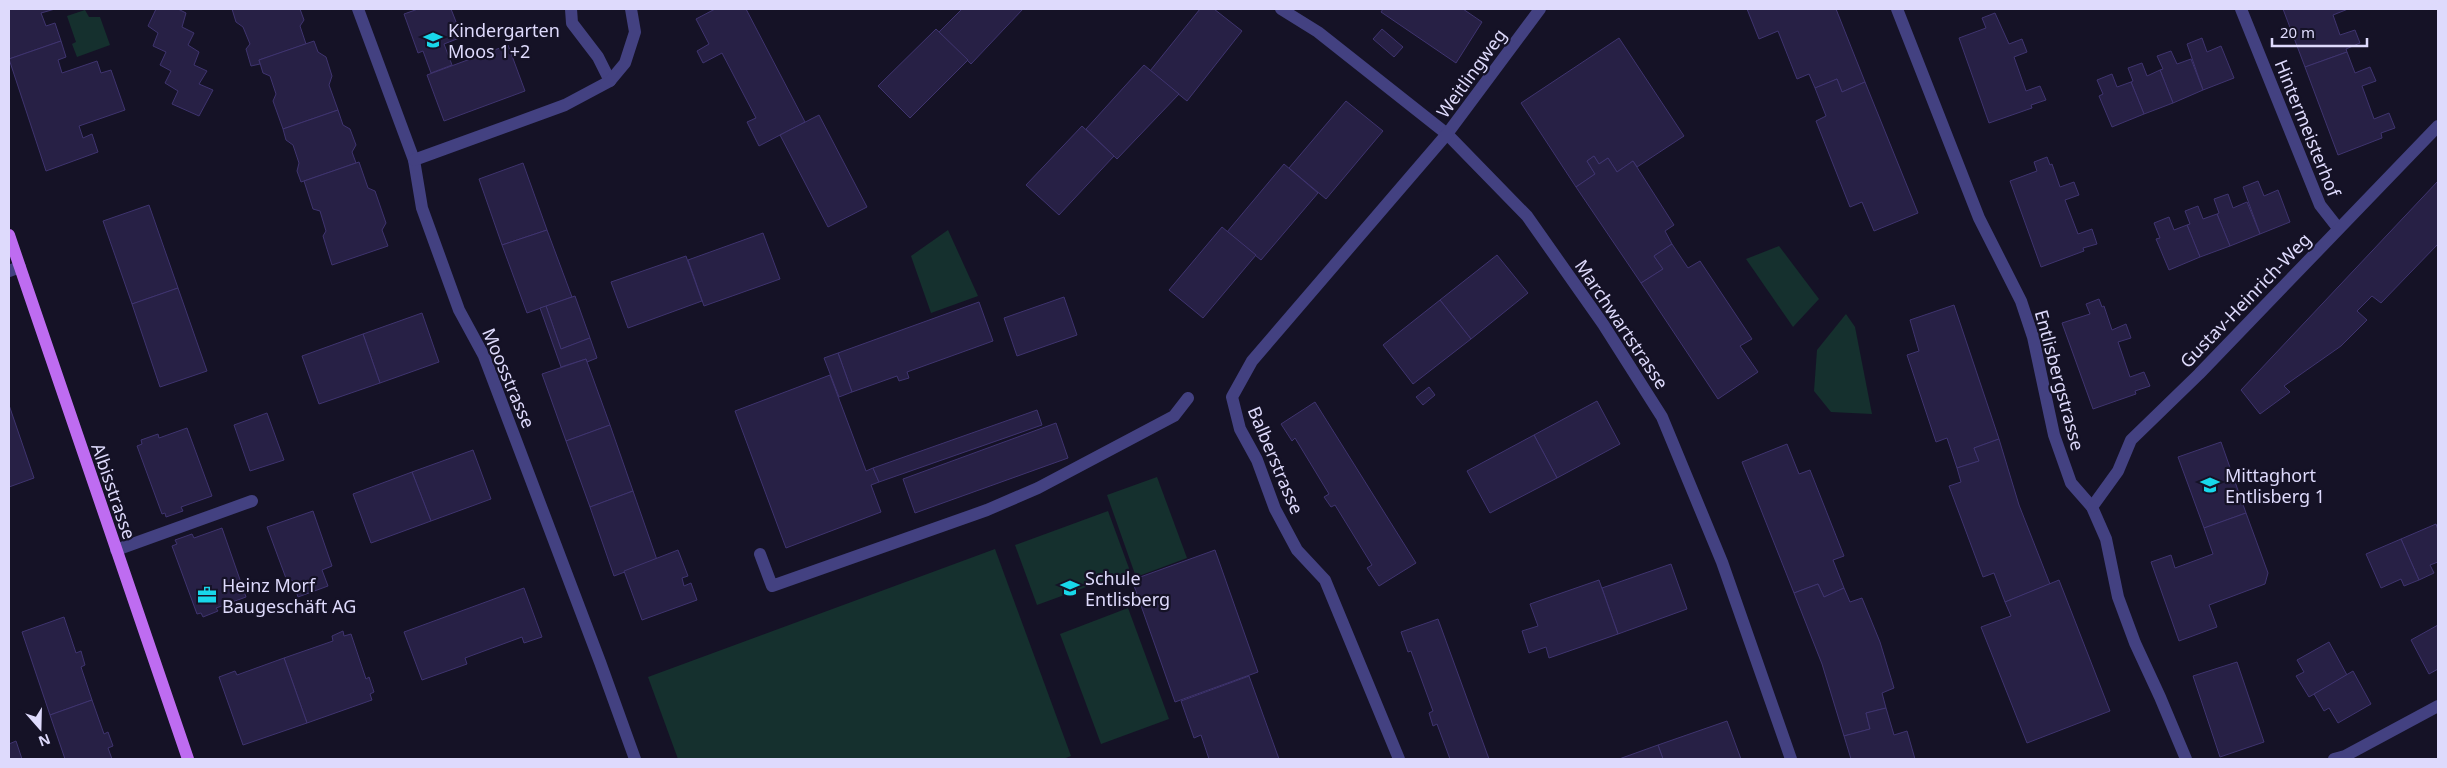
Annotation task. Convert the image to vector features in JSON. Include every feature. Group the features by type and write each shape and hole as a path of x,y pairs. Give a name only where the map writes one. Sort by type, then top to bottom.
{"main road":[{"name":"Albisstrasse","path":"9,234 14,269 116,550 188,759"}],"street":[{"name":"Moosstrasse","path":"358,9 414,160 422,208 459,310 488,365 635,759"},
{"path":"572,9 572,23 598,57 610,81"},
{"path":"414,160 565,105 610,81 625,63 635,32 631,9"},
{"name":"Marchwartstrasse","path":"1281,9 1318,32 1447,134 1527,216 1603,324 1662,417 1722,562 1791,759"},
{"name":"Weitlingweg","path":"1447,134 1540,9"},
{"name":"Entlisbergstrasse","path":"1897,9 1979,218 2021,301 2033,337 2054,435 2071,483 2092,507 2108,544 2118,597 2135,643 2186,759"},
{"name":"Hintermeisterhof","path":"2242,9 2320,205 2338,228"},
{"name":"Gustav-Heinrich-Weg","path":"2092,507 2118,471 2131,440 2199,374 2438,126"},
{"name":"Balberstrasse","path":"1400,759 1325,580 1297,550 1275,509 1258,460 1240,429 1232,398 1252,361 1447,134"},
{"path":"760,554 772,586 961,519 1038,488 1094,460 1174,416 1188,398"},
{"path":"116,550 252,501"},
{"path":"2334,759 2345,756 2438,706"}],"green space":[{"path":"85,10 89,17 100,17 110,45 77,57 72,44 76,42 67,16"},
{"path":"948,230 978,296 931,313 911,256"},
{"path":"1779,246 1819,299 1793,327 1746,259"},
{"path":"1846,314 1855,327 1872,414 1831,412 1814,391 1817,350"},
{"path":"1157,477 1187,558 1136,577 1107,495"},
{"path":"1108,511 1130,571 1037,605 1015,545"},
{"path":"995,549 1071,756 1063,759 678,759 648,677"},
{"path":"1128,608 1169,719 1101,744 1060,634"}],"building":[{"path":"9,9 55,9 41,13 46,26 55,23 61,41 9,59"},
{"path":"156,9 178,9 186,13 182,27 194,33 188,45 199,52 194,65 207,71 199,84 213,90 199,116 172,104 178,91 165,83 171,71 160,65 166,52 153,46 158,33 148,26"},
{"path":"232,9 300,9 304,20 300,26 306,44 259,60 260,64 251,66 246,49 250,44 243,27 236,22"},
{"name":"Kindergarten Moos 1+2","path":"418,9 451,9 462,37 444,44 452,65 431,73 423,51 418,53 404,14"},
{"path":"715,9 746,9 805,122 759,146 747,122 756,118 722,53 703,63 697,51 709,44 696,19"},
{"path":"962,9 1023,9 971,64 939,32"},
{"path":"1200,9 1214,9 1242,31 1187,101 1150,71"},
{"path":"1383,9 1463,9 1482,22 1456,63 1381,12"},
{"path":"1747,9 1836,9 1865,82 1842,92 1837,79 1815,88 1809,74 1797,79 1778,31 1759,39"},
{"path":"2283,9 2348,9 2333,15 2340,35 2355,30 2360,43 2346,49 2347,52 2305,67"},
{"path":"1995,13 2009,44 2022,39 2027,52 2014,57 2026,91 2040,86 2046,100 2031,105 2032,108 1989,123 1959,38 1986,28 1982,18"},
{"path":"936,29 968,60 910,118 878,86"},
{"path":"1382,29 1403,47 1394,57 1373,39"},
{"path":"1619,38 1684,136 1637,167 1633,161 1617,172 1608,158 1599,164 1594,156 1587,161 1595,174 1576,187 1521,103"},
{"path":"2202,38 2207,52 2221,46 2234,78 2203,90 2187,44"},
{"path":"61,41 66,57 58,60 62,73 97,61 101,73 111,70 125,110 79,126 83,138 92,134 98,152 46,171 9,59"},
{"path":"314,41 318,52 326,57 332,76 329,85 338,110 283,129 273,101 276,94 270,76 263,73 259,60"},
{"path":"508,45 525,91 444,121 427,75"},
{"path":"2171,51 2177,64 2191,59 2203,90 2173,103 2160,70 2163,69 2157,56"},
{"path":"2347,52 2355,73 2370,67 2376,81 2362,86 2374,119 2389,113 2395,128 2381,133 2382,138 2338,155 2305,67"},
{"path":"2142,63 2147,76 2160,70 2173,103 2144,114 2131,82 2133,81 2128,68"},
{"path":"1144,65 1179,94 1117,159 1086,129"},
{"path":"2112,74 2117,87 2131,82 2144,114 2112,127 2099,96 2103,94 2097,80"},
{"path":"1837,79 1842,92 1865,82 1918,213 1874,231 1862,202 1850,207 1816,121 1826,116 1815,88"},
{"path":"1346,101 1383,131 1326,199 1289,168"},
{"path":"338,110 343,125 350,129 356,145 352,152 356,163 301,182 297,171 299,163 293,145 286,140 283,129"},
{"path":"819,115 867,207 828,227 780,135"},
{"path":"1082,126 1114,156 1059,215 1026,185"},
{"path":"1594,156 1599,164 1608,158 1617,172 1633,161 1674,225 1665,231 1672,244 1654,256 1663,269 1641,283 1576,187 1595,174 1587,161"},
{"path":"2047,157 2050,165 2052,164 2060,187 2074,182 2079,195 2065,200 2078,234 2092,229 2097,244 2083,248 2084,251 2041,267 2010,181 2037,171 2034,162"},
{"path":"359,162 368,188 375,191 386,223 382,230 388,246 332,265 323,236 326,231 320,211 313,209 304,181"},
{"path":"523,163 547,230 502,245 479,179"},
{"path":"1284,164 1318,193 1261,260 1227,232"},
{"path":"2258,181 2264,196 2278,190 2290,222 2260,234 2243,187"},
{"path":"2438,181 2438,244 2381,303 2372,296 2357,311 2367,320 2341,346 2284,386 2290,392 2260,414 2241,390"},
{"path":"2228,194 2233,208 2247,202 2260,234 2230,246 2217,214 2219,213 2214,199"},
{"path":"149,205 178,288 132,304 103,221"},
{"path":"2198,206 2203,219 2217,214 2230,246 2200,257 2187,225 2190,224 2185,211"},
{"path":"2169,217 2174,230 2187,225 2200,257 2169,270 2156,239 2160,238 2154,223"},
{"path":"1222,227 1256,255 1203,318 1169,290"},
{"path":"547,230 572,297 527,313 502,245"},
{"path":"763,233 780,279 704,306 688,260"},
{"path":"1672,244 1688,268 1700,261 1752,339 1740,346 1758,372 1718,399 1641,283 1663,269 1654,256"},
{"path":"1497,255 1528,293 1471,339 1440,300"},
{"path":"686,256 702,301 628,328 611,282"},
{"path":"178,288 207,371 160,387 132,304"},
{"path":"575,296 590,338 561,349 546,306"},
{"path":"1064,297 1077,335 1017,356 1004,318"},
{"path":"2099,299 2102,307 2104,306 2112,330 2126,324 2131,338 2118,342 2130,377 2144,372 2150,386 2135,391 2136,394 2093,409 2062,323 2090,314 2086,304"},
{"path":"1440,300 1471,339 1413,384 1383,345"},
{"path":"979,302 993,341 907,372 909,378 899,381 897,376 852,392 838,353"},
{"path":"1954,305 1999,439 1974,448 1979,461 1957,468 1947,438 1936,442 1907,355 1919,351 1910,320"},
{"path":"546,306 561,349 590,338 597,358 587,362 586,359 561,367 540,308"},
{"path":"422,313 439,362 380,383 363,334"},
{"path":"363,334 380,383 319,404 302,356"},
{"path":"838,353 852,392 839,397 824,358"},
{"path":"586,359 610,425 566,441 542,374"},
{"path":"830,375 866,471 873,468 879,482 871,485 881,512 786,548 735,411"},
{"path":"1429,387 1435,395 1423,405 1416,397"},
{"path":"1597,401 1620,444 1557,478 1534,435"},
{"path":"1315,402 1416,563 1379,586 1367,568 1372,565 1335,505 1331,507 1324,497 1329,494 1295,438 1292,441 1281,424"},
{"path":"9,405 34,478 9,487"},
{"path":"1037,410 1042,425 879,482 873,468"},
{"path":"267,413 284,460 250,471 234,425"},
{"path":"1056,423 1068,458 915,513 903,479"},
{"path":"610,425 633,491 590,507 566,441"},
{"path":"187,428 212,496 181,507 183,511 166,517 165,513 162,514 137,446 142,444 141,440 158,434 159,438"},
{"path":"1534,435 1557,478 1490,513 1467,471"},
{"path":"1999,439 2019,505 2050,584 2005,602 1994,573 1983,577 1949,486 1961,482 1957,468 1979,461 1974,448"},
{"path":"2221,442 2246,513 2204,528 2178,457"},
{"path":"1787,444 1799,474 1810,470 1844,556 1833,560 1844,588 1824,597 1818,584 1794,593 1742,462"},
{"path":"473,450 491,499 431,521 412,472"},
{"path":"412,472 431,521 371,543 353,494"},
{"path":"633,491 657,560 614,576 590,507"},
{"path":"313,511 332,566 322,570 328,586 298,597 292,580 287,581 267,527"},
{"path":"2246,513 2268,573 2265,584 2209,605 2217,627 2179,641 2151,562 2171,555 2175,568 2213,554 2204,528"},
{"path":"2436,524 2438,530 2438,562 2430,565 2434,573 2419,580 2401,539"},
{"path":"222,528 246,597 216,608 218,611 203,617 201,613 197,614 172,546 177,544 175,540 192,534 194,538"},
{"path":"2401,539 2419,580 2404,586 2401,579 2381,588 2366,554"},
{"path":"678,550 688,576 682,578 684,586 691,583 697,600 642,620 624,571"},
{"path":"1215,550 1258,672 1175,702 1132,580"},
{"path":"1671,564 1687,609 1618,634 1602,588"},
{"path":"1599,580 1618,634 1549,658 1546,647 1529,653 1522,631 1538,626 1530,604"},
{"path":"2059,580 2110,711 2027,743 1981,627 2011,616 2005,602"},
{"path":"1818,584 1824,597 1844,588 1850,602 1862,598 1880,642 1894,688 1882,693 1886,708 1866,713 1870,729 1844,736 1822,664 1794,593"},
{"path":"524,588 542,637 524,643 522,637 465,658 467,664 422,680 404,632"},
{"path":"64,617 76,653 81,651 85,665 81,667 92,700 50,715 22,632"},
{"path":"1438,619 1489,759 1450,759 1437,724 1433,726 1429,713 1433,711 1411,651 1408,652 1401,632"},
{"path":"2438,625 2438,669 2429,674 2411,640"},
{"path":"343,631 344,636 351,634 366,679 369,677 374,692 370,694 372,700 307,723 284,658 333,641 332,636"},
{"path":"2329,642 2347,675 2309,697 2296,676 2304,672 2297,660"},
{"path":"284,658 307,723 243,745 219,677 235,671 237,675"},
{"path":"2237,662 2264,742 2220,757 2193,676"},
{"path":"2353,671 2371,704 2338,723 2329,708 2324,711 2314,694"},
{"path":"1249,676 1279,759 1209,759 1201,735 1194,738 1181,701"},
{"path":"92,700 104,734 108,732 113,746 108,748 112,759 65,759 50,715"},
{"path":"1886,708 1894,735 1907,731 1915,759 1851,759 1844,736 1870,729 1866,713"},
{"path":"1727,721 1741,759 1663,759 1658,745"},
{"path":"16,741 22,759 9,759 9,744"},
{"path":"1658,745 1663,759 1619,759"}],"place":[{"name":"Kindergarten Moos 1+2","path":"433,40"},
{"name":"Mittaghort Entlisberg 1","path":"2210,485"},
{"name":"Schule Entlisberg","path":"1070,588"},
{"name":"Heinz Morf Baugeschäft AG","path":"207,595"}]}
